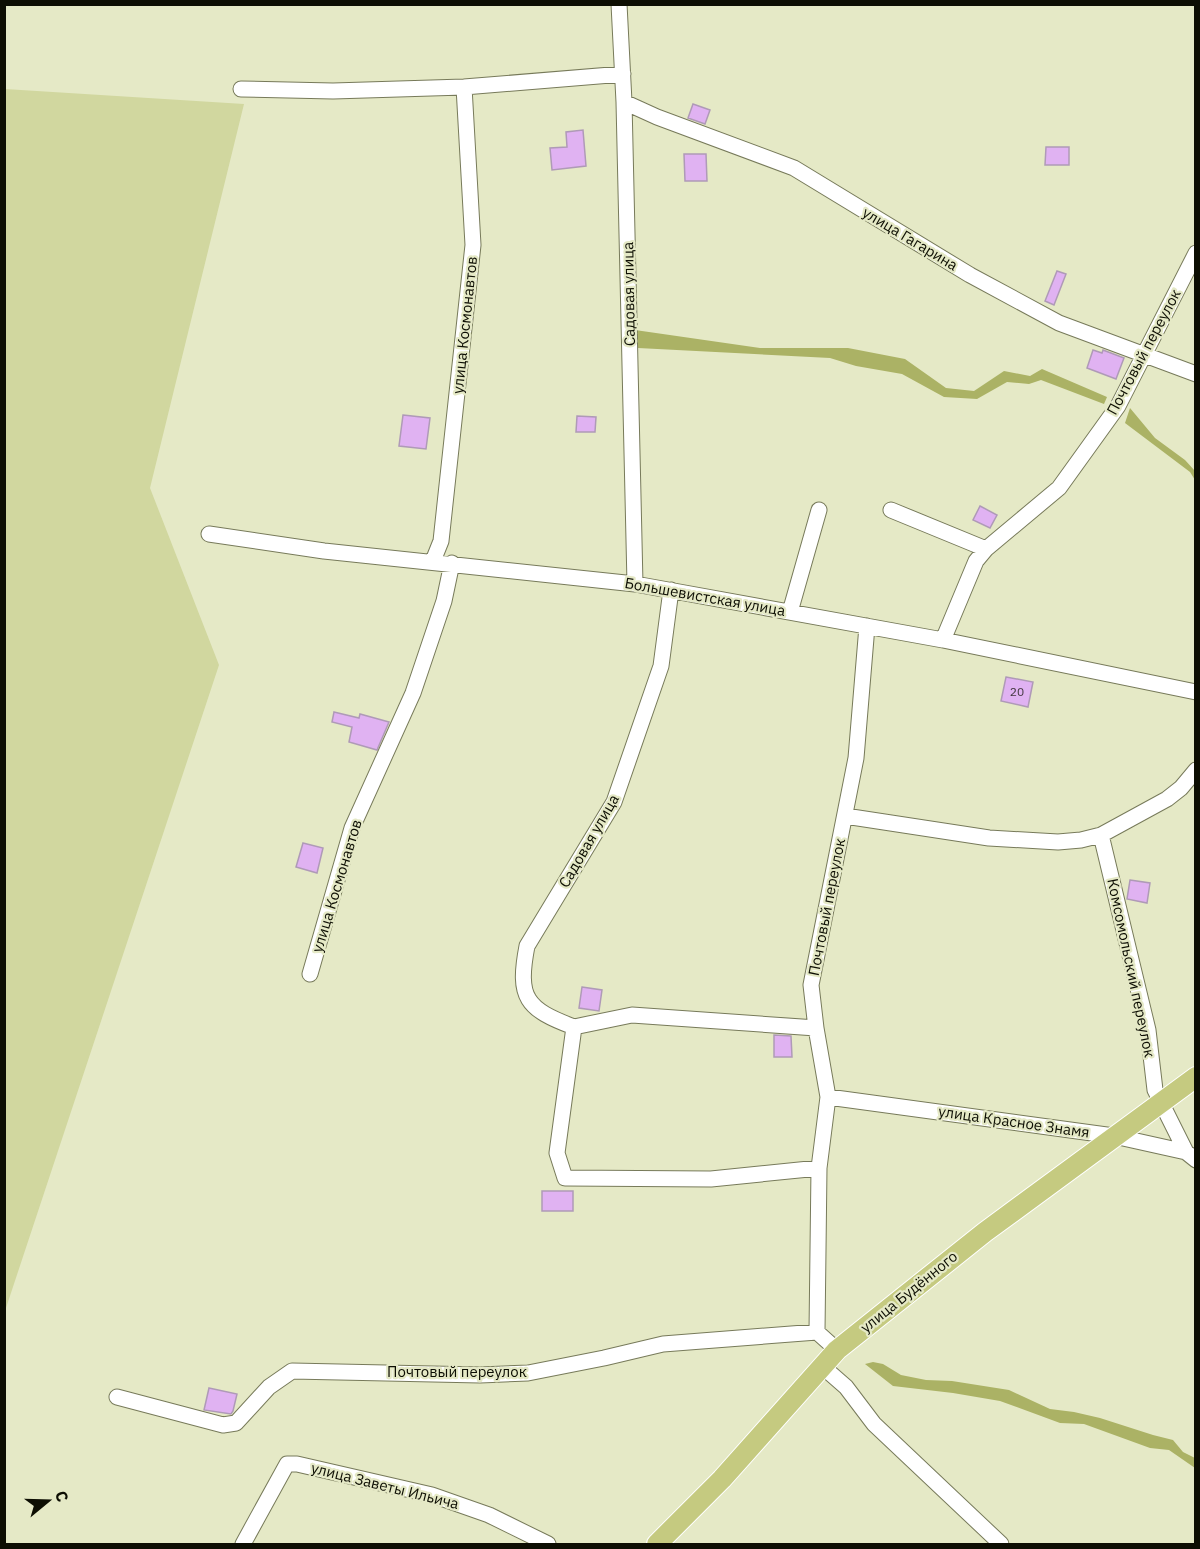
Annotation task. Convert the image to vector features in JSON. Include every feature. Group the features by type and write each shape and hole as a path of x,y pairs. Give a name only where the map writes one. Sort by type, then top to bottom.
{"main road":[{"name":"улица Будённого","path":"657,1545 722,1479 837,1350 985,1232 1196,1077"}],"street":[{"name":"Садовая улица","path":"619,4 624,102 635,584"},
{"path":"241,89 333,91 464,87 623,74"},
{"name":"улица Космонавтов","path":"433,561 441,541 473,244 464,87"},
{"name":"улица Гагарина","path":"624,102 657,117 794,168 970,275 1059,323 1196,374"},
{"name":"Почтовый переулок","path":"943,640 976,561 986,549 1059,489 1118,406 1196,253"},
{"path":"790,612 819,510"},
{"path":"891,510 986,549"},
{"name":"Большевистская улица","path":"209,534 324,551 635,584 943,640 1196,692"},
{"name":"улица Космонавтов","path":"310,974 352,828 413,693 444,601 452,563"},
{"name":"Садовая улица","path":"573,1027 550,1018 532,1007 522,972 527,946 614,802 661,666 671,590"},
{"name":"Почтовый переулок","path":"117,1397 223,1425 236,1423 269,1388 292,1371 480,1375 528,1373 663,1344 817,1332 819,1168 828,1097 811,985 856,758 867,626"},
{"path":"845,816 989,838 1058,842 1081,840 1101,835 1167,799 1181,788 1196,771"},
{"name":"Комсомольский переулок","path":"1101,835 1148,1030 1155,1090 1191,1156"},
{"path":"816,1028 632,1015 573,1027 557,1153 565,1178 711,1179 819,1168"},
{"name":"улица Красное Знамя","path":"828,1097 1114,1136 1191,1156"},
{"path":"817,1332 837,1350"},
{"path":"822,1366 846,1387 874,1424 1001,1545"},
{"name":"улица Заветы Ильича","path":"243,1545 287,1464 432,1495 489,1515 548,1545"}],"green space":[{"path":"5,89 244,104 150,488 219,665 5,1311"},
{"path":"635,330 760,348 848,348 905,359 946,388 974,391 1004,371 1030,376 1042,369 1107,397 1104,404 1041,380 1029,384 1007,382 977,399 944,397 902,374 856,366 830,358 638,348"},
{"path":"1130,408 1155,438 1185,460 1195,471 1195,480 1190,472 1125,423"},
{"path":"873,1362 883,1364 901,1375 1009,1390 1050,1409 1100,1418 1173,1440 1183,1452 1195,1458 1195,1468 1169,1450 1150,1448 1084,1424 1060,1423 1000,1401 893,1386 865,1364"}],"building":[{"path":"693,104 710,110 705,124 688,118"},
{"path":"583,130 586,166 552,170 550,148 567,147 566,132"},
{"path":"1046,147 1069,147 1069,165 1045,165"},
{"path":"684,154 706,154 707,181 685,181"},
{"path":"1057,271 1066,274 1054,305 1045,301"},
{"path":"1093,350 1102,353 1103,350 1124,358 1116,379 1087,368"},
{"path":"403,415 430,418 426,449 399,446"},
{"path":"577,416 596,417 595,432 576,432"},
{"path":"980,506 997,515 990,528 973,520"},
{"path":"1006,677 1033,682 1028,707 1001,701"},
{"path":"334,712 359,718 360,714 389,722 377,750 349,742 352,727 332,722"},
{"path":"303,843 323,848 317,873 296,867"},
{"path":"1130,880 1150,883 1147,903 1127,899"},
{"path":"582,987 602,990 599,1011 579,1008"},
{"path":"774,1035 791,1036 792,1057 774,1057"},
{"path":"542,1191 573,1191 573,1211 542,1211"},
{"path":"209,1388 237,1394 231,1414 204,1410"}]}
